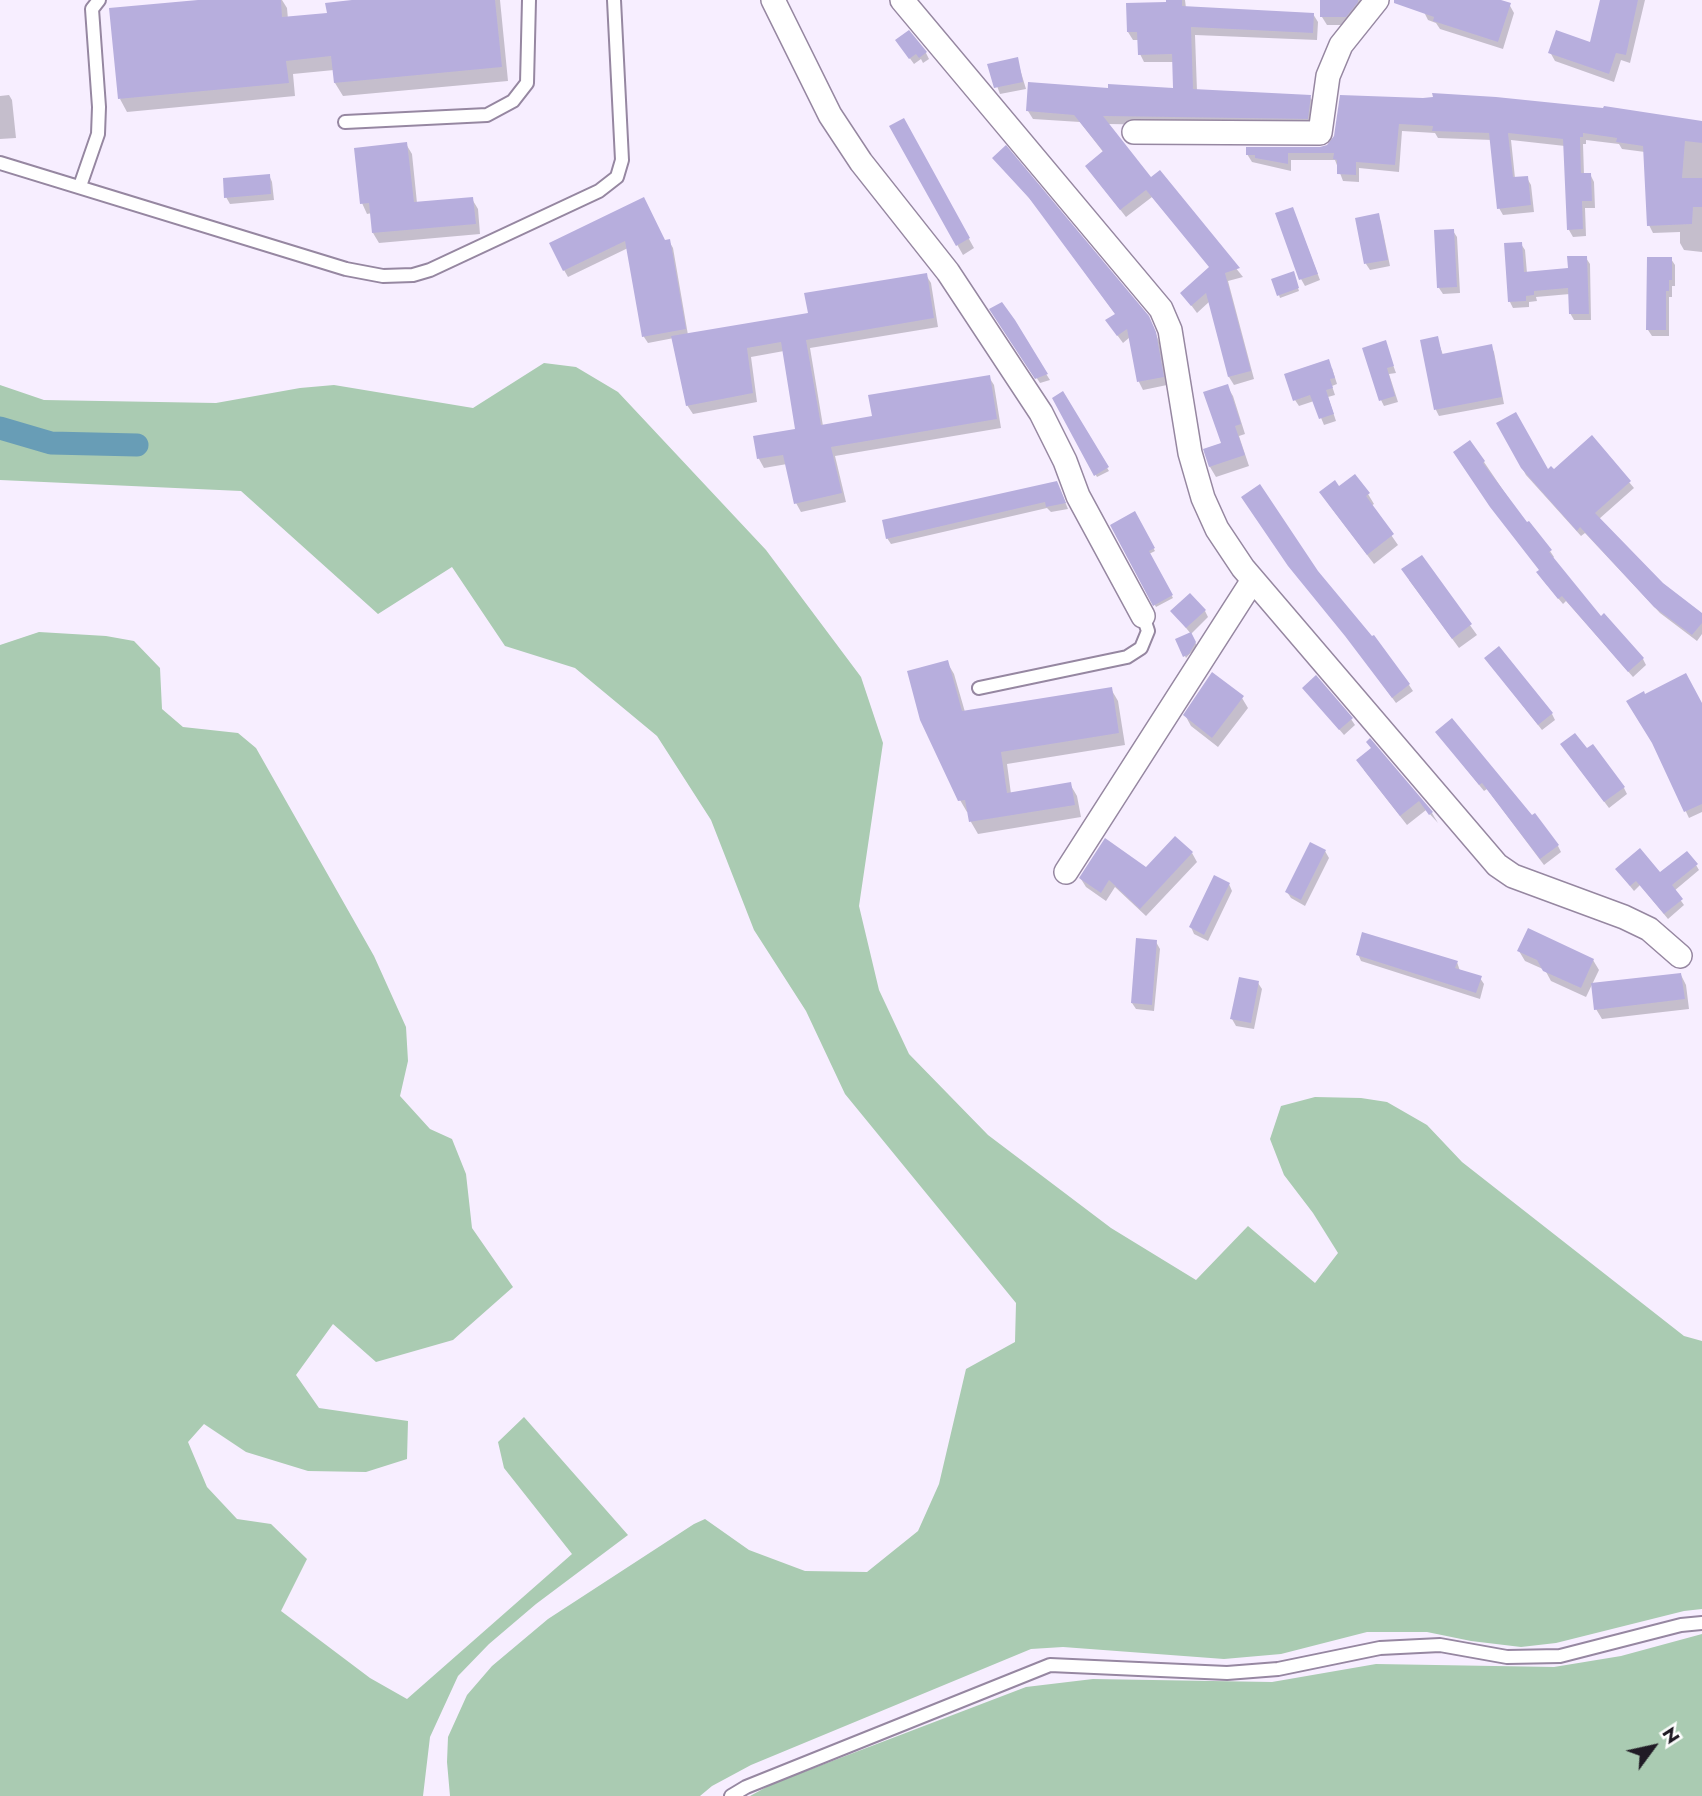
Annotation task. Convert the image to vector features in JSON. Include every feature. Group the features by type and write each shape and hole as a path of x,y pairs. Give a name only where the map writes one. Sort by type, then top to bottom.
{"street":[{"path":"773,0 830,115 861,162 948,272 1041,413 1065,461 1078,495 1143,616"},
{"path":"902,0 1161,309 1170,330 1190,453 1203,498 1217,529 1253,580 1497,864 1513,876 1624,917 1649,929 1680,956"},
{"path":"1134,132 1320,133 1328,76 1340,45 1377,0"},
{"path":"1066,872 1253,580"}],"lane":[{"path":"80,186 98,134 99,107 92,9 99,0"},
{"path":"345,122 487,115 513,101 527,83 529,0"},
{"path":"0,163 346,269 383,276 413,275 430,270 599,191 617,177 622,160 614,0"},
{"path":"979,688 1127,657 1141,648 1148,631 1143,616"},
{"path":"731,1796 746,1787 1051,1665 1227,1673 1278,1669 1380,1648 1440,1645 1507,1657 1560,1656 1681,1625 1702,1623"}],"green space":[{"path":"544,363 576,367 618,392 766,550 861,677 883,743 859,906 879,990 909,1054 988,1135 1111,1228 1196,1280 1248,1226 1315,1283 1338,1253 1313,1213 1284,1175 1270,1139 1281,1106 1315,1097 1361,1098 1387,1102 1427,1125 1462,1162 1684,1336 1702,1341 1702,1609 1684,1611 1556,1643 1521,1647 1427,1632 1367,1632 1281,1654 1224,1659 1063,1647 1031,1649 751,1765 712,1786 700,1796 450,1796 448,1737 467,1695 492,1666 548,1619 694,1524 705,1519 749,1550 805,1571 867,1572 918,1531 939,1484 966,1369 1015,1342 1016,1303 845,1094 806,1011 754,930 711,820 657,736 575,668 505,646 452,567 378,614 241,491 0,480 0,385 44,400 216,403 300,388 334,385 473,408"},
{"path":"39,632 106,636 134,641 160,668 162,709 183,727 238,733 256,748 374,956 406,1027 408,1061 400,1096 430,1129 452,1139 466,1174 472,1228 513,1287 453,1340 376,1362 333,1324 296,1375 319,1408 408,1421 407,1459 366,1472 308,1471 246,1452 204,1424 188,1442 207,1487 237,1519 271,1524 307,1559 281,1611 370,1678 407,1699 572,1554 504,1468 498,1442 524,1417 628,1535 536,1604 489,1644 458,1676 430,1737 423,1796 0,1796 0,645"},
{"path":"1702,1634 1702,1796 750,1796 772,1784 1026,1687 1093,1679 1272,1682 1376,1664 1554,1667 1621,1656"}],"building":[{"path":"198,0 281,0 282,17 327,13 325,3 352,0 495,0 502,67 334,83 331,56 286,61 289,83 118,99 109,8"},
{"path":"1182,0 1182,6 1314,13 1313,33 1191,27 1193,89 1311,95 1308,119 1103,116 1151,177 1160,170 1240,268 1225,273 1251,371 1228,377 1206,293 1191,306 1180,293 1209,267 1146,190 1120,210 1085,166 1103,151 1074,115 1026,111 1028,82 1108,88 1108,84 1173,88 1172,54 1138,55 1137,32 1127,32 1126,3"},
{"path":"1320,0 1358,2 1346,17 1320,17"},
{"path":"1394,0 1501,0 1511,3 1498,42 1433,21 1434,17 1394,3"},
{"path":"1600,0 1638,0 1626,55 1616,53 1609,74 1548,53 1556,30 1590,42"},
{"path":"909,30 927,52 919,58 916,54 909,59 895,40"},
{"path":"1018,57 1023,82 994,88 987,64"},
{"path":"1432,93 1604,106 1702,121 1702,143 1685,141 1682,178 1702,178 1702,207 1693,207 1692,224 1647,226 1643,146 1616,142 1617,138 1583,133 1583,137 1580,137 1581,173 1591,173 1592,201 1582,201 1583,229 1567,230 1563,139 1508,133 1513,177 1528,176 1531,205 1497,209 1489,133 1432,131 1433,126 1399,124 1395,165 1356,162 1356,175 1337,174 1334,153 1288,153 1288,164 1246,155 1246,147 1327,145 1334,136 1340,95 1423,98 1433,97"},
{"path":"904,118 970,238 956,246 889,126"},
{"path":"407,142 414,202 473,197 476,224 372,233 369,203 360,204 354,148"},
{"path":"1006,145 1149,316 1156,332 1164,377 1137,382 1127,329 1117,336 1105,320 1115,314 1029,198 992,158"},
{"path":"270,174 271,194 224,198 223,178"},
{"path":"644,197 665,240 670,239 686,329 642,337 625,241 563,271 549,243"},
{"path":"1293,207 1318,274 1299,280 1275,213"},
{"path":"1379,213 1388,260 1364,264 1355,218"},
{"path":"1454,229 1457,287 1437,288 1434,230"},
{"path":"1522,242 1524,272 1568,268 1567,256 1587,256 1589,314 1569,314 1568,288 1534,291 1534,295 1526,296 1526,301 1508,302 1504,243"},
{"path":"1647,257 1672,257 1672,280 1669,280 1669,291 1666,291 1666,330 1646,330"},
{"path":"1294,271 1299,288 1277,296 1271,279"},
{"path":"927,273 934,318 806,340 821,425 872,416 868,395 990,375 997,419 831,447 842,493 794,504 783,455 757,459 753,436 795,429 781,342 747,348 753,393 686,406 671,336 808,313 804,293"},
{"path":"1002,302 1048,374 1035,379 989,309"},
{"path":"1438,336 1442,354 1492,344 1502,397 1434,410 1420,340"},
{"path":"1386,340 1394,366 1387,368 1395,396 1379,401 1362,348"},
{"path":"1329,359 1335,378 1330,379 1333,388 1326,390 1334,414 1319,419 1310,395 1293,401 1284,374"},
{"path":"1228,384 1241,424 1235,426 1245,455 1209,467 1203,449 1221,443 1203,392"},
{"path":"1063,391 1109,467 1094,476 1052,398"},
{"path":"1516,412 1548,469 1551,466 1554,469 1592,435 1631,481 1595,513 1663,583 1702,613 1702,623 1692,635 1654,607 1580,527 1577,531 1521,468 1496,423"},
{"path":"1470,440 1485,461 1483,463 1527,522 1529,521 1552,550 1549,552 1601,616 1604,613 1644,658 1628,672 1562,596 1558,599 1490,507 1453,452"},
{"path":"1355,474 1370,493 1366,496 1394,534 1367,555 1319,492 1335,480 1339,486"},
{"path":"1057,481 1066,503 1046,507 1045,502 886,539 882,520"},
{"path":"1260,484 1318,571 1372,636 1374,635 1410,684 1392,698 1288,566 1241,497"},
{"path":"1135,511 1155,548 1149,551 1173,595 1153,606 1110,525"},
{"path":"1422,555 1472,624 1452,639 1401,569"},
{"path":"1190,593 1206,610 1186,628 1170,611"},
{"path":"1191,632 1196,642 1189,654 1183,657 1175,639"},
{"path":"1499,646 1553,713 1538,725 1484,658"},
{"path":"948,660 962,711 1112,687 1119,733 1001,752 1007,793 1071,782 1075,805 969,822 965,800 958,801 920,720 907,671"},
{"path":"1212,672 1244,696 1212,738 1183,715"},
{"path":"1686,673 1702,703 1702,804 1684,812 1652,743 1626,701"},
{"path":"1316,675 1353,718 1339,730 1302,688"},
{"path":"1452,718 1532,815 1535,813 1559,845 1540,859 1482,783 1479,785 1435,732"},
{"path":"1575,733 1587,748 1593,744 1625,787 1604,802 1560,744"},
{"path":"1370,738 1433,812 1429,815 1419,801 1400,816 1356,760 1371,748 1366,742"},
{"path":"1175,836 1193,852 1140,909 1109,880 1101,893 1079,878 1105,838 1146,867"},
{"path":"1310,842 1326,850 1301,900 1285,892"},
{"path":"1640,848 1660,872 1687,851 1698,864 1672,885 1683,899 1664,914 1636,881 1630,886 1615,869"},
{"path":"1214,875 1230,883 1204,935 1189,927"},
{"path":"1528,928 1594,959 1581,988 1543,971 1537,960 1517,951"},
{"path":"1362,932 1458,961 1455,968 1482,976 1476,993 1356,955"},
{"path":"1136,938 1157,940 1152,1005 1131,1003"},
{"path":"1681,973 1685,999 1594,1010 1591,983"},
{"path":"1239,977 1259,981 1251,1023 1230,1019"}],"waterway":[{"path":"0,428 51,443 137,445"}]}
